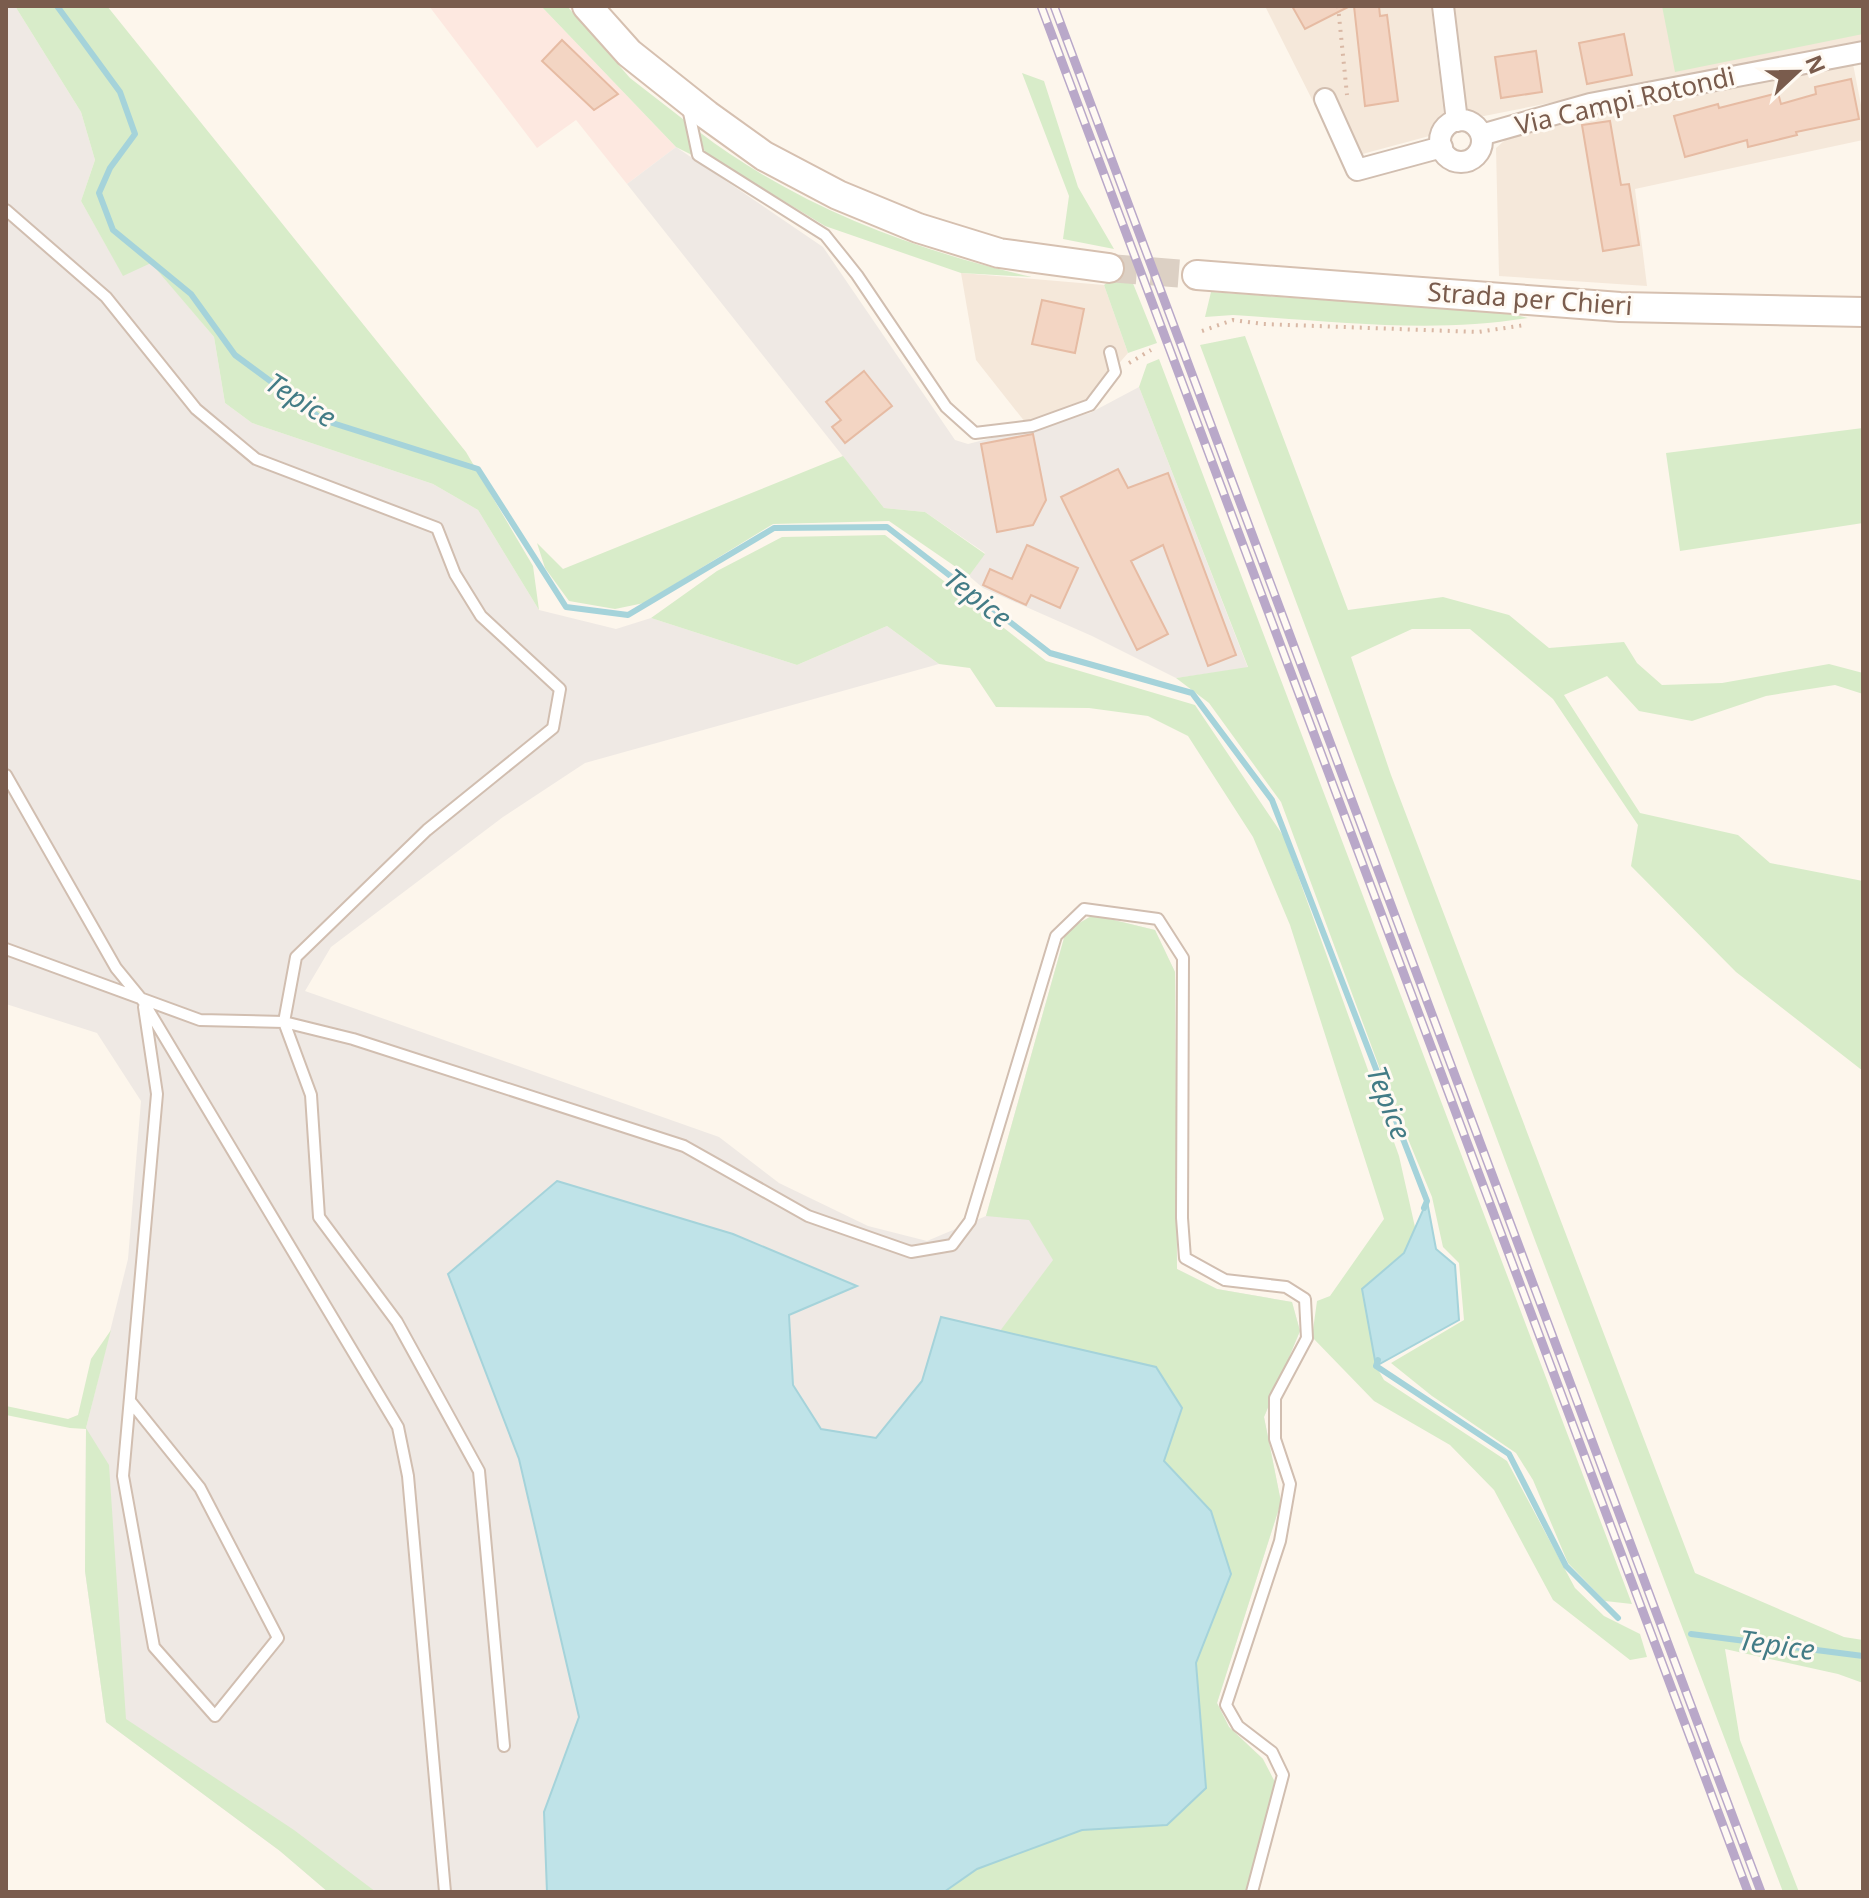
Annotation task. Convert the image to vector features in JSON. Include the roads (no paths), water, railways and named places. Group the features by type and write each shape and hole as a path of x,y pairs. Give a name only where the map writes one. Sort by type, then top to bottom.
{"main road":[{"path":"587,6 629,53 686,98 764,156 838,195 918,228 999,253 1109,268"},
{"name":"Strada per Chieri","path":"1197,275 1620,307 1863,312"}],"street":[{"path":"1443,6 1457,121"},
{"name":"Via Campi Rotondi","path":"1481,135 1590,104 1863,52"},
{"path":"1325,99 1357,170 1442,147"},
{"path":"1457,121 1474,124 1481,135 1478,154 1466,161 1453,160 1442,147 1443,130 1457,121"}],"lane":[{"path":"686,98 698,155 825,235 857,275 946,407 975,433 1032,426 1090,405 1115,372 1110,352"},
{"path":"6,210 106,297 196,409 256,459 437,528 455,574 481,616 560,689 553,728 427,830 296,957 284,1022 311,1095 319,1217 397,1322 479,1471 504,1746"},
{"path":"6,775 116,968 143,1001 398,1427 408,1476 445,1892"},
{"path":"6,949 200,1020 284,1022 353,1039 684,1146 808,1216 911,1252 952,1245 970,1221 1056,936 1084,909 1158,919 1183,958 1182,1218 1185,1258 1225,1280 1286,1287 1305,1299 1307,1338 1275,1398 1275,1439 1290,1484 1280,1541 1226,1705 1238,1726 1272,1752 1283,1775 1252,1892"},
{"path":"130,1401 200,1488 278,1638 215,1716 154,1647 123,1476 157,1094 143,1001"}],"water":[{"path":"557,1181 733,1234 857,1286 789,1315 793,1385 821,1429 876,1438 922,1381 941,1317 1156,1367 1182,1408 1164,1461 1211,1511 1231,1574 1196,1663 1206,1788 1167,1825 1082,1830 977,1869 944,1892 547,1892 544,1812 579,1717 519,1459 448,1274"},
{"path":"1427,1201 1436,1249 1455,1265 1459,1320 1376,1366 1362,1289 1404,1253"}],"waterway":[{"name":"Tepice","path":"57,6 120,92 135,134 110,168 99,193 113,230 191,294 235,355 323,420 478,469 566,607 628,615 774,528 887,527 1050,653 1192,693 1272,800 1427,1201 1424,1208"},
{"name":"Tepice","path":"1378,1360 1376,1366 1509,1454 1566,1566 1618,1618"},
{"name":"Tepice","path":"1691,1634 1863,1656"}],"tunnel":[{"path":"1109,268 1197,275"}],"railway":[{"path":"1041,6 1748,1892"},
{"path":"1054,6 1761,1892"}]}
